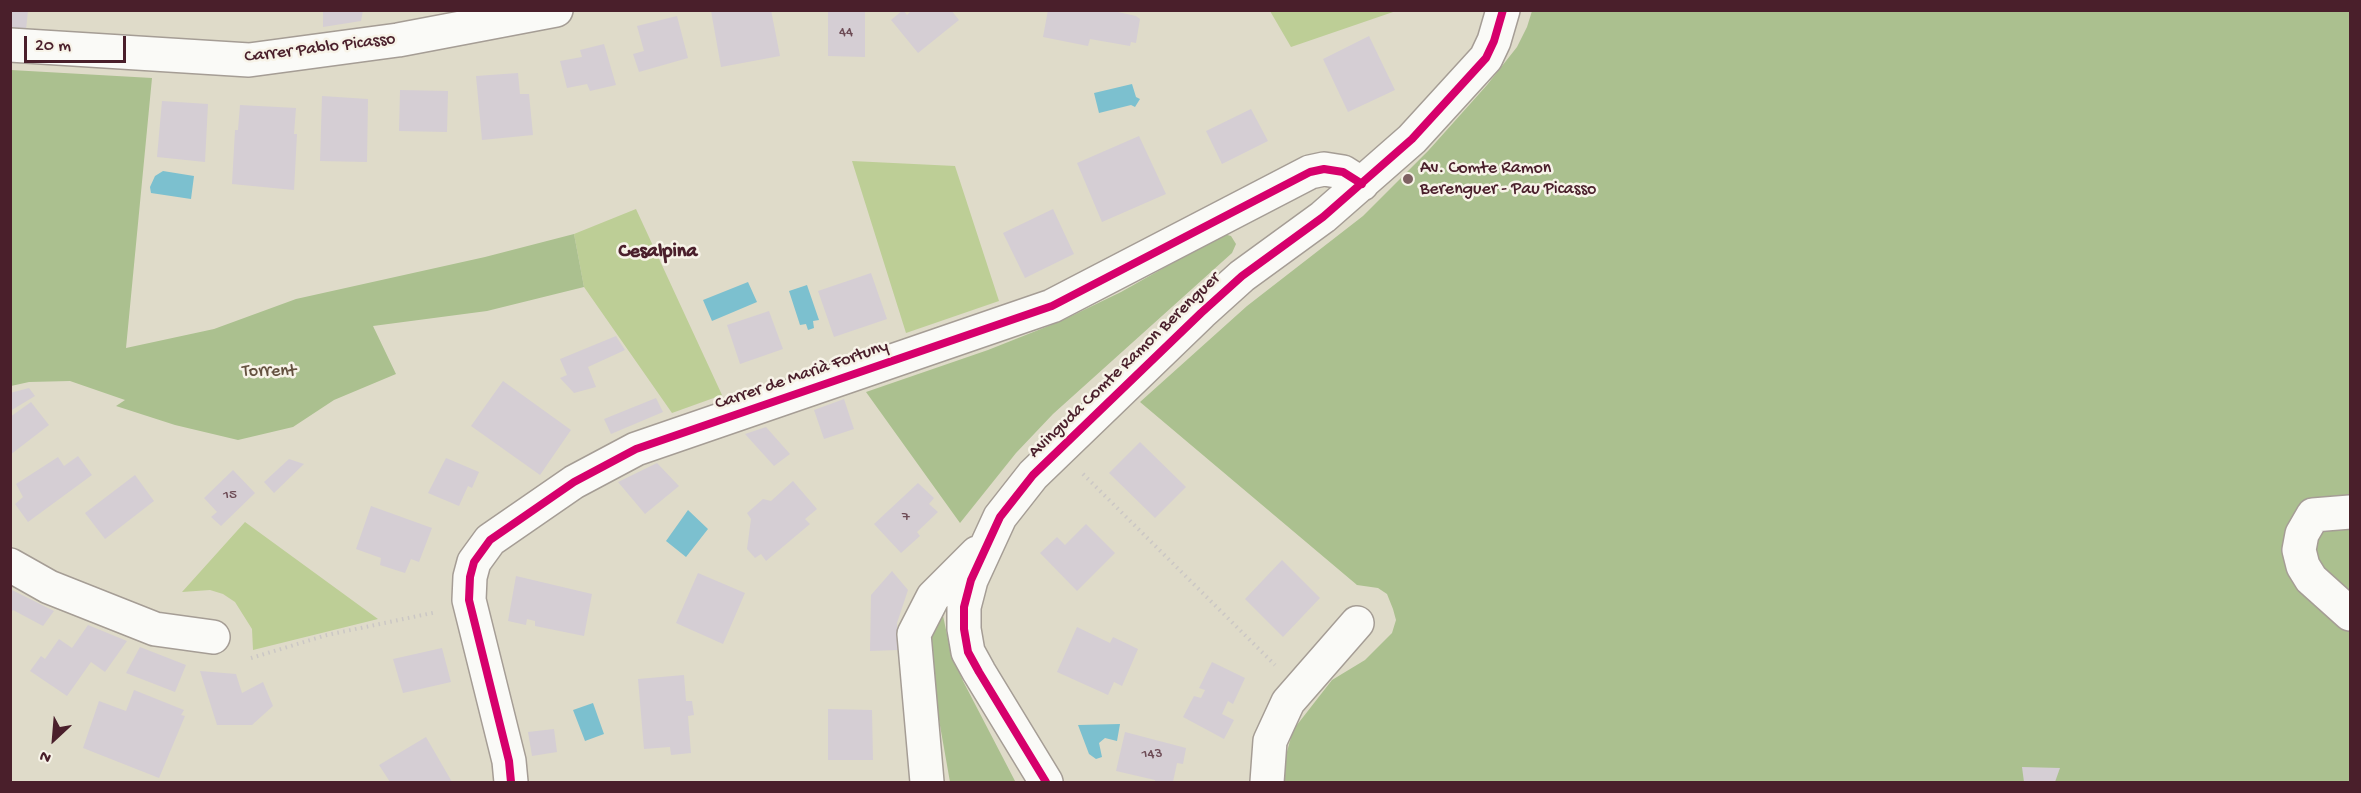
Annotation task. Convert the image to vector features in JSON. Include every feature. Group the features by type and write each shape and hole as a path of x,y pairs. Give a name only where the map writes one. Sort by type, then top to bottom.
{"street":[{"name":"Carrer Pablo Picasso","path":"10,45 249,60 398,40 556,10"},
{"name":"Avinguda Comte Ramon Berenguer","path":"1046,783 969,652 964,629 964,608 971,580 986,544 1006,509 1034,475 1059,450 1242,276 1323,217 1412,139 1475,73 1494,41 1503,10"},
{"name":"Carrer de Marià Fortuny","path":"511,783 510,761 469,600 470,577 474,562 490,540 574,482 636,448 1052,306 1310,172 1324,169 1343,172 1362,184"},
{"path":"2350,512 2313,515 2302,534 2299,550 2303,566 2311,579 2350,614"},
{"path":"927,783 914,634 933,597 986,544"},
{"path":"10,565 49,587 155,629 213,637"},
{"path":"1267,783 1270,741 1288,702 1358,623"}],"path":[{"path":"1059,450 1299,689"},
{"path":"251,658 327,634 447,610"}],"green space":[{"path":"1270,11 1396,11 1291,47"},
{"path":"1532,11 2350,11 2350,782 1282,782 1280,777 1293,730 1332,680 1365,660 1392,633 1396,620 1393,609 1387,594 1378,588 1357,585 1140,402 1247,306 1363,216 1428,151 1487,85 1517,47"},
{"name":"Torrent","path":"11,70 152,78 126,348 214,329 296,299 485,257 574,234 584,287 487,311 373,326 396,374 334,400 293,427 238,440 175,425 116,406 125,400 70,381 29,382 11,386"},
{"path":"852,161 955,166 999,301 906,333"},
{"path":"636,209 722,395 672,413 584,287 574,234"},
{"path":"1224,234 1231,236 1236,244 1232,253 1053,414 1016,453 960,523 866,392 988,350 1061,321 1121,292"},
{"path":"245,522 378,619 253,650 252,629 235,602 223,594 210,590 182,592"},
{"path":"942,611 949,644 963,681 1015,781 950,782 930,669 931,632"}],"water":[{"path":"1132,84 1136,97 1140,99 1135,107 1131,105 1099,113 1094,93"},
{"path":"163,171 194,176 191,199 151,193 150,187 155,176"},
{"path":"748,282 757,302 712,321 703,300"},
{"path":"807,285 819,320 813,321 814,328 808,330 806,324 800,325 789,291"},
{"path":"688,510 708,529 686,557 666,541"},
{"path":"593,703 604,734 585,741 573,710"},
{"path":"1120,724 1117,741 1105,738 1099,743 1102,757 1096,759 1089,754 1078,725"}],"building":[{"path":"10,10 28,10 26,30 10,28"},
{"path":"323,10 363,10 361,21 323,27"},
{"path":"771,10 780,56 721,67 711,11"},
{"path":"828,10 865,10 865,57 828,56"},
{"path":"903,10 907,15 912,10 951,10 959,20 918,53 891,20"},
{"path":"1048,10 1109,10 1136,16 1140,19 1136,43 1131,42 1130,46 1090,39 1088,46 1043,37"},
{"path":"677,16 688,58 639,72 633,54 644,51 637,26"},
{"path":"1369,36 1395,90 1348,112 1323,59"},
{"path":"604,44 616,85 590,91 587,84 567,88 560,61 582,57 580,50"},
{"path":"518,73 520,94 529,94 533,135 482,140 476,76"},
{"path":"400,90 448,91 447,132 399,131"},
{"path":"322,96 368,99 367,162 320,161"},
{"path":"162,101 208,104 205,162 157,157"},
{"path":"240,105 296,108 294,190 232,184 235,130 238,130"},
{"path":"1251,109 1268,141 1222,164 1206,131"},
{"path":"1139,136 1166,194 1102,222 1077,163"},
{"path":"1053,209 1074,254 1025,278 1003,233"},
{"path":"871,273 887,319 834,337 818,291"},
{"path":"769,311 783,349 740,364 727,325"},
{"path":"616,336 625,350 588,367 596,387 574,393 560,378 567,375 560,359"},
{"path":"503,381 571,430 540,475 471,426"},
{"path":"29,388 35,396 10,411 10,393"},
{"path":"656,398 663,412 611,434 604,419"},
{"path":"844,399 854,429 824,439 814,410"},
{"path":"31,402 49,425 10,455 10,417"},
{"path":"766,427 790,454 774,466 745,434"},
{"path":"1140,442 1186,487 1155,518 1109,473"},
{"path":"78,456 92,475 28,522 15,504 23,497 16,484 58,457 64,466"},
{"path":"446,458 479,472 472,488 468,486 459,506 428,493"},
{"path":"289,459 304,464 274,493 264,482"},
{"path":"657,463 679,486 645,514 618,482"},
{"path":"233,470 255,493 221,526 211,517 217,512 204,498"},
{"path":"135,475 154,501 105,539 85,513"},
{"path":"793,481 817,509 805,519 810,524 766,561 761,554 755,558 747,549 751,519 747,513 763,499 771,501"},
{"path":"918,483 934,498 929,504 938,512 917,532 920,536 901,553 874,524"},
{"path":"371,506 432,528 419,562 411,559 405,573 380,565 381,558 356,549"},
{"path":"1086,524 1115,553 1077,591 1040,553 1057,537 1065,545"},
{"path":"1282,560 1320,598 1283,637 1245,599"},
{"path":"892,571 908,590 897,623 898,650 870,651 871,595"},
{"path":"698,573 745,593 723,644 676,623"},
{"path":"516,576 592,594 584,636 535,626 535,621 527,619 526,625 508,621"},
{"path":"10,589 54,611 43,626 13,610 10,614"},
{"path":"88,625 127,641 105,672 91,662 67,696 30,671 41,656 45,659 59,639 72,648"},
{"path":"1077,627 1110,643 1113,637 1138,649 1122,686 1114,682 1108,695 1057,672"},
{"path":"140,647 186,665 175,692 126,673"},
{"path":"442,648 451,682 403,693 393,659"},
{"path":"1212,662 1245,678 1233,704 1228,701 1222,714 1234,720 1224,739 1183,717 1194,696 1201,698 1205,690 1199,688"},
{"path":"200,671 236,674 242,693 263,682 273,706 252,725 217,725"},
{"path":"684,675 686,701 692,701 694,715 688,716 691,753 671,755 670,747 644,749 638,679"},
{"path":"134,690 184,710 181,715 185,716 159,778 83,748 99,701 126,711"},
{"path":"828,709 872,710 873,760 828,760"},
{"path":"554,729 557,752 532,756 528,732"},
{"path":"1125,732 1186,748 1183,764 1177,763 1173,782 1155,782 1155,780 1116,771"},
{"path":"426,737 452,782 390,782 379,765"},
{"path":"2022,767 2060,768 2055,782 2024,782"}],"cycle path":[{"path":"1046,782 968,652 964,629 964,607 971,580 1000,517 1033,475 1201,313 1242,276 1323,217 1412,139 1486,58 1494,41 1503,10"},
{"path":"511,782 509,761 469,600 470,577 474,562 490,540 574,482 636,449 1052,306 1310,172 1324,169 1343,172 1362,184"}],"place":[{"name":"Av. Comte Ramon Berenguer - Pau Picasso","path":"1408,179"}],"district":[{"name":"Cesalpina","path":"658,253"}]}
